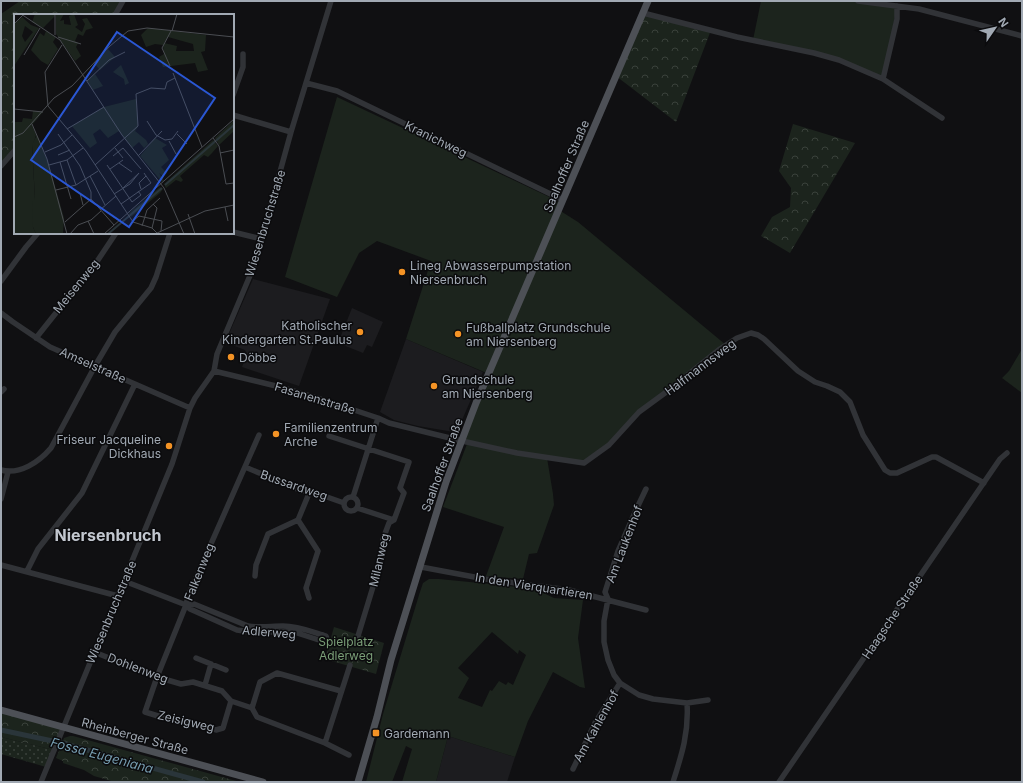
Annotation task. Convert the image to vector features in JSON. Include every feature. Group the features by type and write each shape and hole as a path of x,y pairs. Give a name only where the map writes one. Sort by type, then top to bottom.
{"main road":[{"name":"Saalhoffer Straße","path":"358,782 377,717 391,660 421,567 443,491 476,402 648,1"},
{"name":"Rheinberger Straße","path":"1,710 263,782"}],"street":[{"path":"116,14 123,1"},
{"name":"Wiesenbruchstraße","path":"41,782 172,464 194,398 214,370 217,354 249,278 262,239 291,132 331,1"},
{"path":"858,1 919,9 1022,36"},
{"path":"882,79 898,19 897,6"},
{"path":"643,13 737,37 814,53 839,60 882,79 942,118"},
{"path":"234,92 243,67 243,54"},
{"name":"Kranichweg","path":"306,83 337,92 563,200"},
{"path":"234,115 291,132"},
{"path":"1,166 14,151"},
{"path":"234,232 262,239"},
{"path":"1,281 37,234"},
{"name":"Meisenweg","path":"36,338 98,260 115,234"},
{"path":"1,470 8,472 34,464 51,448 115,332 151,288 170,234"},
{"name":"Amselstraße","path":"1,313 50,347 190,408"},
{"name":"Halfmannsweg","path":"462,441 524,454 584,463 609,444 638,412 669,390 720,349 737,338 751,333 764,339 798,371 815,382 840,392 850,402 863,435 885,470 890,473 897,473 932,457 936,457 984,483"},
{"name":"Fasanenstraße","path":"214,370 320,399 327,403 342,406 389,423 462,441"},
{"path":"27,571 38,549 82,493 135,384"},
{"path":"353,497 378,418"},
{"name":"Falkenweg","path":"145,712 157,677 186,606 188,596 259,435"},
{"path":"329,436 368,449"},
{"name":"Milanweg","path":"358,636 383,554 383,539 388,523 394,520 404,494 400,488 409,462 368,449"},
{"name":"Haagsche Straße","path":"779,782 1000,459 1007,454"},
{"name":"Bussardweg","path":"245,467 302,491 310,491 344,503"},
{"path":"1,499 8,472"},
{"name":"Am Laukenhof","path":"620,683 614,675 608,660 604,642 604,621 608,599 605,592 618,551 646,490"},
{"path":"255,576 256,564 268,534 298,520 310,491"},
{"path":"357,508 357,500 353,497 347,497 344,503 345,507 349,510 357,508 394,520"},
{"path":"298,520 318,551 306,588 309,598"},
{"path":"1,565 118,596"},
{"name":"In den Vierquartieren","path":"421,567 485,579 558,588 608,599 646,610"},
{"name":"Adlerweg","path":"124,580 186,606 237,630 250,632 294,632 322,641 327,639 326,636 296,627 248,626 194,604 186,606"},
{"name":"Dohlenweg","path":"94,652 157,677 181,684 193,682 222,691 231,702 252,708 257,717 324,743 350,755"},
{"path":"196,658 226,670"},
{"path":"205,685 211,664"},
{"path":"324,743 350,665"},
{"path":"252,708 260,682 277,673 341,691"},
{"path":"620,683 639,695 653,699 687,703 708,700"},
{"name":"Am Kahlenhof","path":"573,769 595,724 620,683"},
{"name":"Zeisigweg","path":"145,712 178,722 188,721 216,730 223,728 231,702"},
{"path":"673,782 687,736 687,703"}],"shaded area":[{"path":"253,279 330,299 299,386 242,367 247,354 245,350 232,345 234,338 228,336"},
{"name":"Katholischer Kindergarten St.Paulus","path":"352,308 383,322 372,347 367,345 363,353 338,343"},
{"name":"Grundschule am Niersenberg","path":"406,339 483,372 462,420 454,432 394,420 380,412"},
{"path":"448,736 515,757 507,782 436,782"}],"green space":[{"path":"20,1 122,1 115,14 14,14 14,151 1,167 1,14"},
{"path":"761,1 858,1 897,6 883,79 839,60 753,40"},
{"path":"643,13 711,30 676,122 616,76"},
{"path":"337,97 562,203 559,210 578,222 726,345 637,414 610,444 582,464 547,458 554,505 537,553 529,554 523,579 486,576 504,527 443,507 467,444 462,441 489,374 406,339 431,261 377,241 359,253 337,297 285,277"},
{"path":"793,124 855,143 790,253 761,236 772,217 790,207 791,188 779,171"},
{"path":"1022,349 1022,393 1002,378 1009,371"},
{"path":"429,579 439,579 529,588 554,598 583,600 578,638 585,688 580,687 553,672 528,721 515,757 448,736 436,782 402,782 412,749 406,746 392,782 366,782 383,714 423,583","holes":["492,632 518,654 519,650 526,655 513,685 508,682 506,685 499,681 492,691 490,690 482,707 458,698 469,678 458,668"]},
{"name":"Spielplatz Adlerweg","path":"334,627 384,643 376,674 325,659"},
{"path":"1,710 63,727 54,750 1,737"},
{"path":"70,736 240,782 115,782 94,776 84,770 63,763 63,761 56,758 64,738"},
{"path":"1,737 54,750 46,767 1,754"}],"waterway":[{"name":"Fossa Eugeniana","path":"1,730 62,743 203,782"}],"place":[{"name":"Lineg Abwasserpumpstation Niersenbruch","path":"402,272"},
{"name":"Katholischer Kindergarten St.Paulus","path":"360,332"},
{"name":"Fußballplatz Grundschule am Niersenberg","path":"458,334"},
{"name":"Döbbe","path":"231,357"},
{"name":"Grundschule am Niersenberg","path":"434,386"},
{"name":"Familienzentrum Arche","path":"276,434"},
{"name":"Friseur Jacqueline Dickhaus","path":"169,446"},
{"name":"Gardemann","path":"376,733"}],"district":[{"name":"Niersenbruch","path":"108,535"}]}
